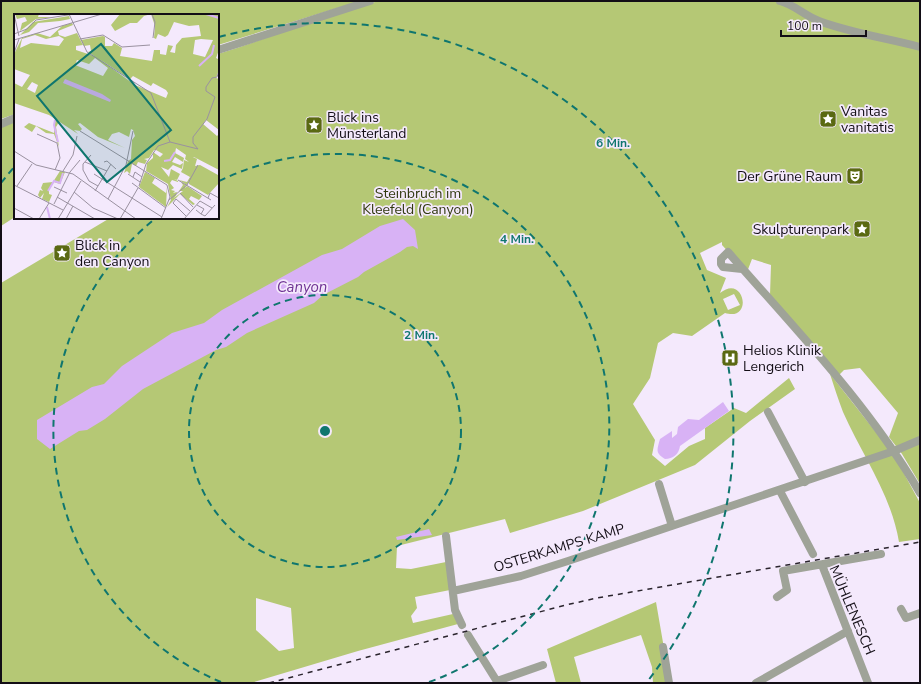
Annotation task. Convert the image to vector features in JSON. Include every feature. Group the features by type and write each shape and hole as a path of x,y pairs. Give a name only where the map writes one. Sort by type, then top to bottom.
{"street":[{"path":"219,50 370,1"},
{"path":"780,1 817,20 849,30 920,47"},
{"path":"1,124 14,118"},
{"path":"742,269 828,365 894,451 920,493"},
{"path":"768,412 805,482"},
{"name":"OSTERKAMPS KAMP","path":"453,591 521,576 780,491 894,451 920,440"},
{"path":"659,484 672,526"},
{"path":"780,491 813,554"},
{"path":"446,536 455,610 462,625"},
{"path":"822,565 882,554"},
{"name":"MÜHLENESCH","path":"777,597 787,590 783,571 822,565 868,683"},
{"path":"901,609 906,618 920,613"},
{"path":"756,683 848,631"},
{"path":"468,635 498,682 543,665"},
{"path":"663,647 669,683"}],"green space":[{"path":"1,1 360,1 219,45 219,14 14,14 14,114 1,119"},
{"name":"Steinbruch im Kleefeld (Canyon)","path":"378,1 920,1 920,484 902,454 889,437 898,413 860,368 844,370 839,375 770,295 771,265 752,259 747,272 722,245 722,242 700,253 707,270 726,278 720,293 728,288 735,289 740,293 742,305 740,311 734,314 725,313 692,336 673,333 658,343 650,378 633,404 655,440 652,455 665,466 689,446 705,439 705,428 734,408 746,413 789,378 795,389 750,421 695,465 583,511 510,533 505,519 397,546 396,568 411,569 446,562 450,590 415,597 417,608 411,616 413,623 453,614 458,624 358,651 251,683 1,683 1,283 108,219 219,219 219,54","holes":["734,294 740,305 728,310 723,299","256,598 291,608 294,648 279,651 256,630"]},
{"path":"14,121 14,218 1,226 1,127"},
{"path":"830,374 894,455 920,503 920,539 899,542 890,507 843,412"},
{"path":"656,602 670,683 653,683 652,667 641,635 574,657 581,683 556,683 547,649"}],"water":[{"name":"Canyon","path":"403,219 415,230 418,249 413,246 407,247 358,277 323,295 314,303 247,333 226,347 216,350 143,389 105,419 87,430 79,431 50,449 37,439 37,420 92,387 104,384 122,366 172,333 204,323 222,310 322,255 342,249 380,226"},
{"path":"723,402 729,411 680,446 677,454 673,457 665,459 658,453 660,439 672,431 672,438 677,434 678,427 688,419 699,420"},
{"path":"429,529 432,535 397,540 396,537"}],"railway":[{"path":"269,683 597,598 920,542"}],"place":[{"name":"Vanitas vanitatis","path":"828,119"},
{"name":"Blick ins Münsterland","path":"314,125"},
{"name":"Der Grüne Raum","path":"855,176"},
{"name":"Skulpturenpark","path":"862,229"},
{"name":"Blick in den Canyon","path":"62,253"},
{"name":"Helios Klinik Lengerich","path":"730,358"}]}
